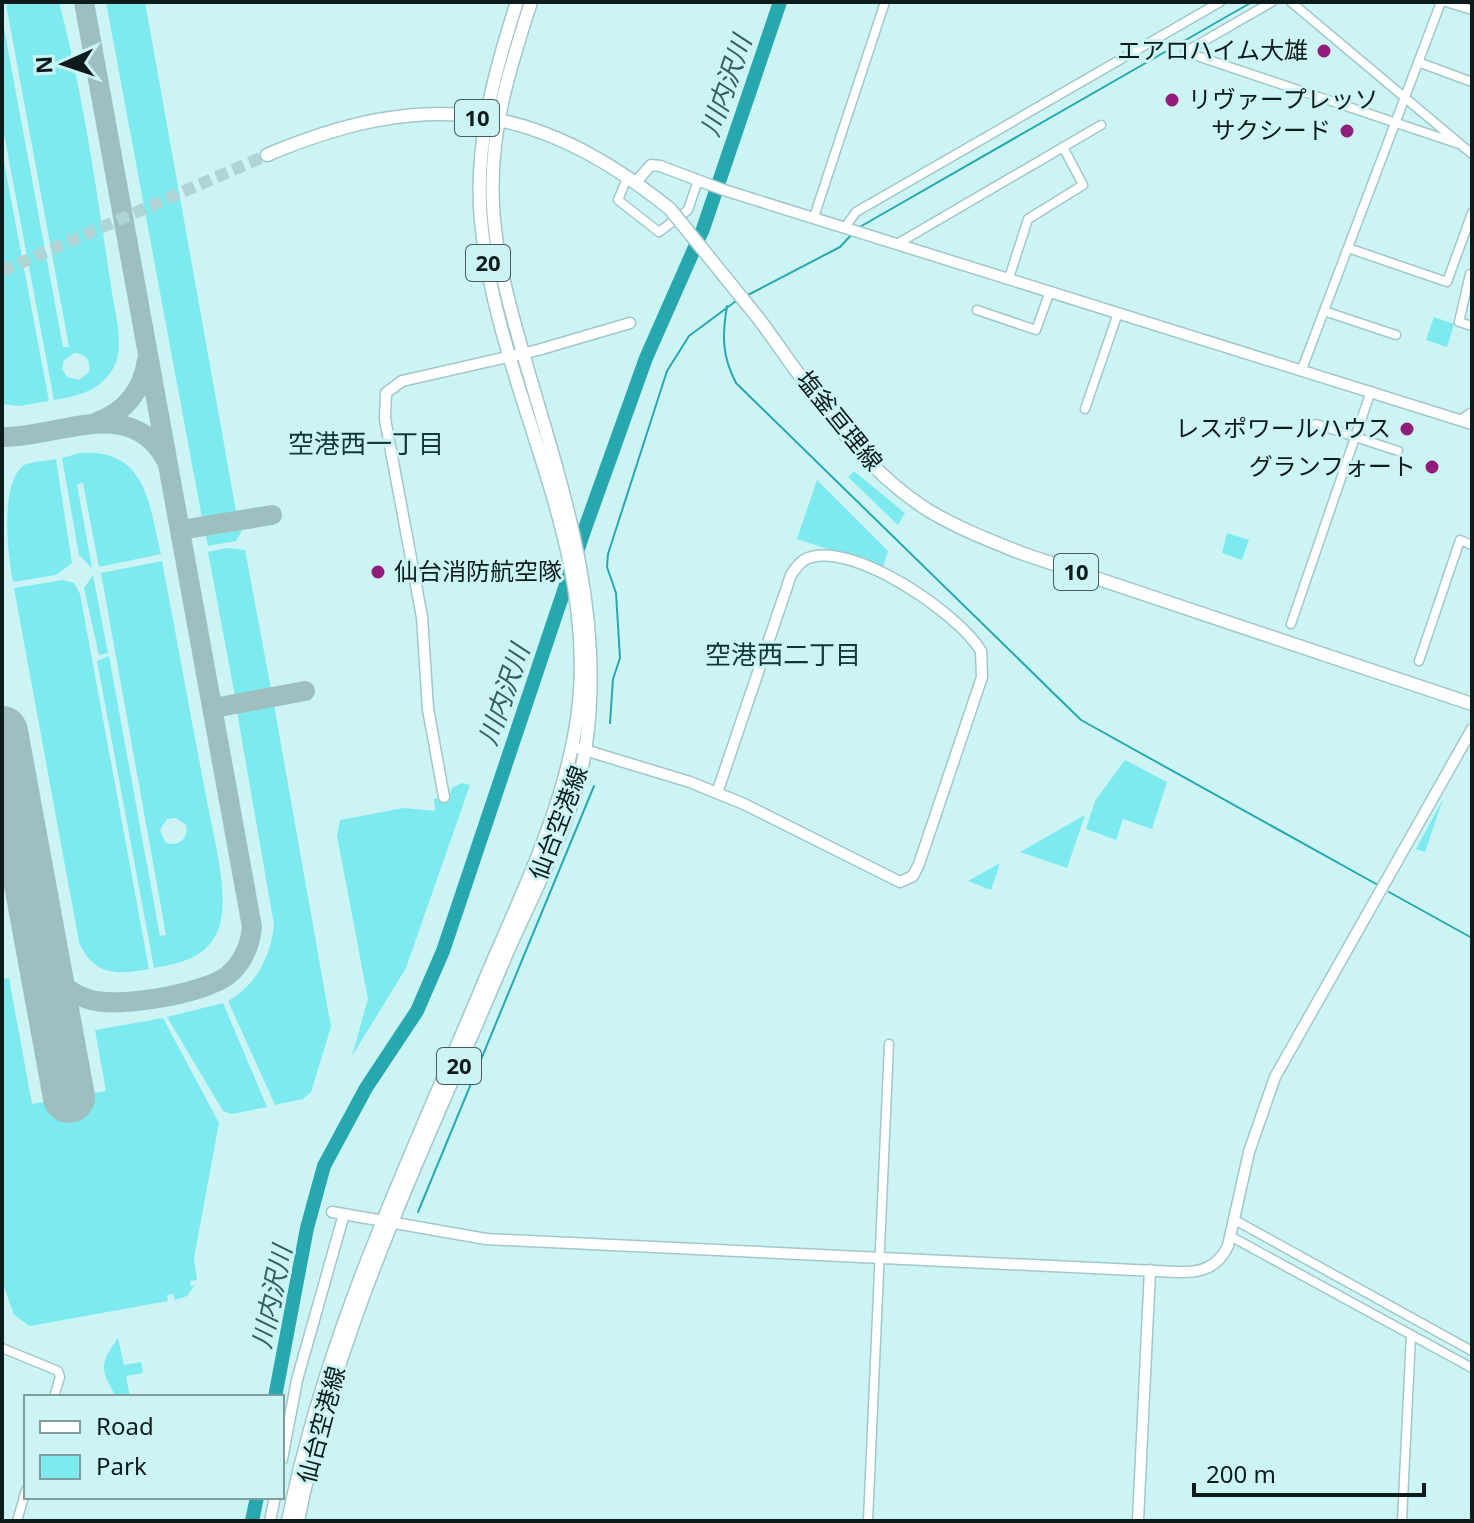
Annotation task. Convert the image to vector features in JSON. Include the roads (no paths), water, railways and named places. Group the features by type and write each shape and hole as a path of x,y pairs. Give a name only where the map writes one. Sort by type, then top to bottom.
{"main road":[{"name":"仙台空港線","path":"288,1521 307,1434 341,1323 556,843 590,714 588,607 566,502 491,278 481,218 491,119 517,2"},
{"name":"仙台空港線","path":"491,119 531,2"},
{"name":"塩釜亘理線","path":"267,155 339,127 435,114 491,119 572,143 632,178 670,209 759,319 859,452 913,500 953,524 1021,553 1472,704"},
{"name":"仙台空港線","path":"518,355 574,578 580,627 579,748"},
{"name":"仙台空港線","path":"298,1521 313,1450 340,1358 388,1221"}],"street":[{"path":"814,217 885,2"},
{"path":"846,227 856,212 1220,2"},
{"path":"1272,2 1185,52 1459,144"},
{"path":"1291,2 1472,154"},
{"path":"1302,369 1443,2 1472,10"},
{"path":"1418,62 1472,82"},
{"path":"897,244 1101,125"},
{"path":"1009,278 1028,219 1083,185 1063,147"},
{"path":"698,180 688,210 659,232 618,200 632,178 655,165 1472,424"},
{"path":"1348,248 1447,282 1472,213"},
{"path":"1452,265 1471,274 1459,322 1472,326"},
{"path":"977,310 1036,330 1050,291"},
{"path":"1324,311 1396,335"},
{"path":"1085,409 1118,313"},
{"path":"444,797 428,709 422,617 384,399 396,383 518,355 630,323"},
{"path":"1291,624 1371,391"},
{"path":"1460,420 1472,412"},
{"path":"1316,424 1398,451"},
{"path":"1419,661 1460,540 1472,545"},
{"path":"579,748 717,793 894,882 906,881 913,876 919,864 982,677 981,651 932,603 900,581 827,555 802,560 791,575 717,793"},
{"path":"332,1212 486,1239 879,1260 1192,1273 1207,1269 1223,1256 1249,1152 1275,1077 1472,729"},
{"path":"868,1521 889,1044"},
{"path":"284,1448 297,1380 344,1214"},
{"path":"1233,1219 1472,1351"},
{"path":"1230,1236 1472,1368"},
{"path":"1138,1521 1150,1270"},
{"path":"1402,1521 1411,1335"},
{"path":"2,1348 58,1371 60,1377 55,1395"},
{"path":"17,1521 24,1497"},
{"path":"270,1521 275,1499"}],"waterway":[{"name":"川内沢川","path":"275,1395 307,1228 324,1166 366,1088 417,1011 443,951 583,534 646,358 703,229 780,2"},
{"path":"858,228 1252,2"},
{"path":"746,296 840,247 853,233"},
{"path":"610,723 613,679 620,658 616,593 607,567 608,554 667,371 689,336 736,301"},
{"path":"727,306 724,346 736,383 1081,720 1378,885"},
{"path":"418,1212 594,786"},
{"path":"1389,892 1472,938"},
{"name":"川内沢川","path":"252,1521 257,1499"}],"tunnel":[{"path":"2,271 267,155"}],"place":[{"name":"エアロハイム大雄","path":"1324,51"},
{"name":"リヴァープレッソ","path":"1172,100"},
{"name":"サクシード","path":"1347,131"},
{"name":"レスポワールハウス","path":"1407,429"},
{"name":"グランフォート","path":"1432,467"},
{"name":"仙台消防航空隊","path":"378,572"}],"district":[{"name":"空港西一丁目","path":"366,444"},
{"name":"空港西二丁目","path":"783,655"}]}
